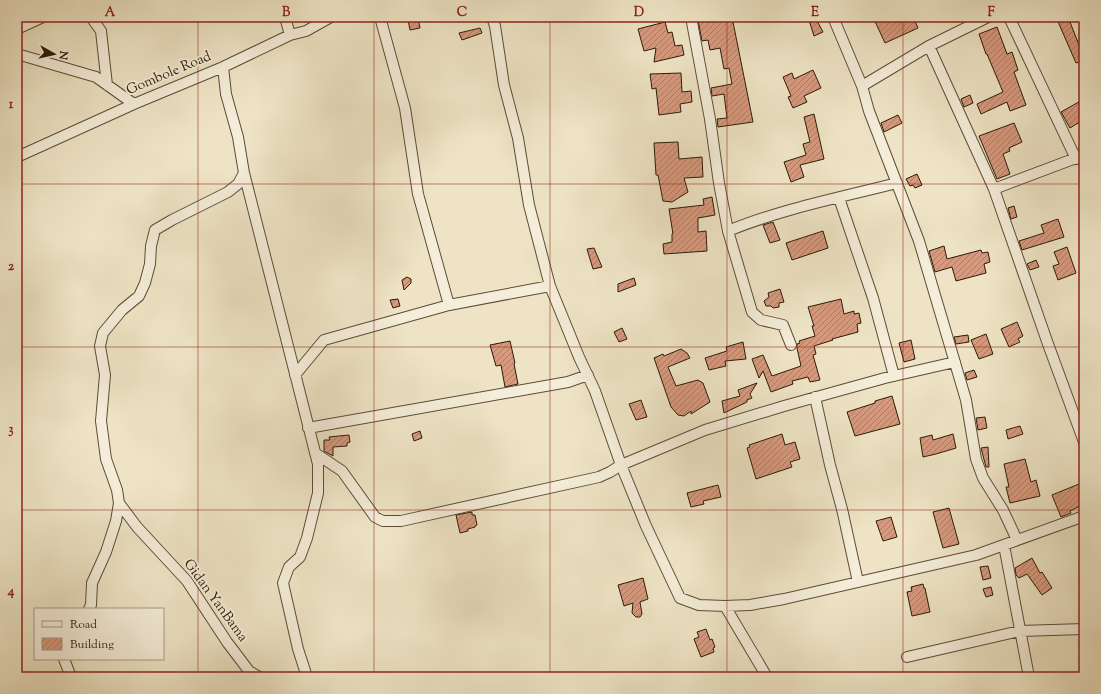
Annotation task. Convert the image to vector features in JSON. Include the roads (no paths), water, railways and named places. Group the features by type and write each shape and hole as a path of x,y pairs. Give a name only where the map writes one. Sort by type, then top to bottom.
{"street":[{"path":"17,29 43,17"},
{"path":"92,17 101,31 107,84"},
{"path":"286,17 290,35"},
{"name":"Gombole Road","path":"17,157 134,104 223,67 290,35 306,31 331,17"},
{"path":"380,17 405,108 418,194 449,305"},
{"path":"492,17 495,26 504,84 518,138 529,205 550,286 595,391 621,465 646,526 680,598 699,605 724,606 750,605 784,599 976,555 1084,516"},
{"path":"691,17 710,119 719,183 728,231 752,312 761,320 783,325 791,345"},
{"path":"834,17 862,86 869,111 919,241 966,400 976,459 984,478 1004,510 1017,540"},
{"path":"862,86 929,46 988,17"},
{"path":"994,189 1080,157 1008,17"},
{"path":"929,46 994,189 1084,442"},
{"path":"17,54 96,77 134,104"},
{"path":"223,67 226,94 238,137 244,173 318,464 318,493 307,538 300,557 289,567 283,583 298,649 307,677"},
{"path":"90,608 92,583 106,552 116,521 119,503 117,490 106,459 102,421 105,375 100,346 103,333 122,310 139,296 150,264 151,246 155,230 228,192 238,184 244,173"},
{"path":"728,231 743,225 897,183"},
{"path":"839,198 873,298 894,376"},
{"path":"295,375 324,340 449,305 550,286"},
{"path":"315,453 342,471 375,517 383,521 401,521 599,476 610,472 621,465 705,430 815,397 894,376 955,362"},
{"path":"308,428 568,382 588,376"},
{"path":"815,397 858,582"},
{"name":"Gidan YanBama","path":"119,503 137,527 187,581 227,642 249,671 259,677"},
{"path":"1004,545 1030,677"},
{"path":"724,606 767,677"},
{"path":"908,657 1020,632 1084,629"},
{"path":"64,660 71,677"}]}
